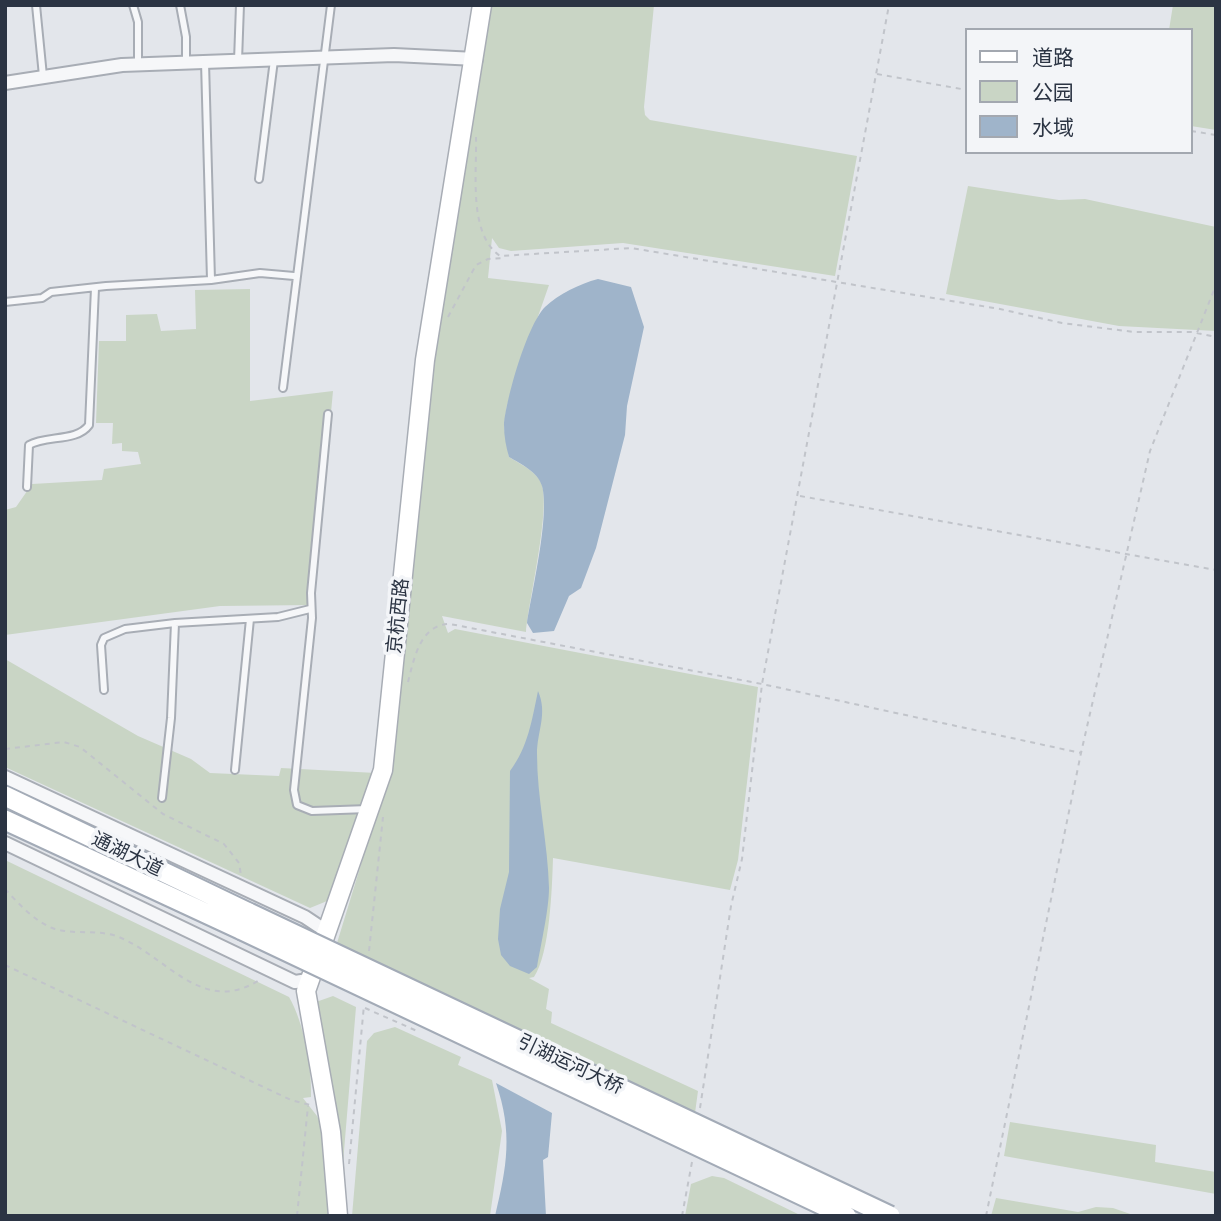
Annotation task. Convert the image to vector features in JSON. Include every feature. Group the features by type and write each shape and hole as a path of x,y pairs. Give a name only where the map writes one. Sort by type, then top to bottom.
{"main road":[{"name":"京杭西路","path":"338,1216 335,1166 316,1105 307,1008 308,980 377,813 425,360 476,59 482,5"},
{"name":"通湖大道","path":"5,796 246,922"},
{"name":"通湖大道","path":"5,820 246,922"},
{"name":"引湖运河大桥","path":"246,922 846,1216"},
{"name":"引湖运河大桥","path":"246,922 890,1216"}],"street":[{"path":"5,83 138,65 394,55 476,59"},
{"path":"5,777 305,917 326,932"},
{"path":"5,843 295,982 308,980"}],"lane":[{"path":"36,5 43,76"},
{"path":"133,5 138,22 138,65"},
{"path":"180,5 186,37 186,63"},
{"path":"238,61 240,5"},
{"path":"282,388 294,276 331,5"},
{"path":"259,179 274,60"},
{"path":"205,62 211,280"},
{"path":"5,302 42,298 51,292 211,280 260,273 294,276"},
{"path":"27,487 29,445 38,440 80,433 89,425 95,288"},
{"path":"328,414 295,799 298,805 312,811 377,813"},
{"path":"104,690 104,638 125,629 278,617 310,609"},
{"path":"235,770 250,619"},
{"path":"162,798 172,718 175,623"}],"path":[{"path":"698,1119 731,906 742,859 762,684 839,281 888,5"},
{"path":"876,74 965,90"},
{"path":"476,130 479,216 492,250 508,257"},
{"path":"1193,131 1216,135"},
{"path":"444,324 476,265 488,259 631,248 839,281 1062,323 1134,332 1196,333 1216,337"},
{"path":"986,1216 1081,753 1150,451 1216,285"},
{"path":"798,496 1216,569"},
{"path":"405,691 423,637 440,624 762,684 1081,753"},
{"path":"5,749 64,742 80,747 163,814 224,844 239,863 240,879"},
{"path":"368,956 377,813"},
{"path":"5,889 41,922 55,929 116,936 151,954 195,985 212,991 232,992 248,988 263,978"},
{"path":"5,965 291,1100 316,1105 297,1216"},
{"path":"349,1174 365,994"},
{"path":"682,1216 692,1159"}],"green space":[{"path":"486,5 654,5 644,107 645,115 650,120 857,156 835,276 623,243 511,251 499,248 492,238 488,278 549,285 507,405 504,426 509,457 533,472 542,485 544,498 541,535 526,632 442,616 448,633 455,629 758,687 738,860 730,890 553,858 551,903 544,952 534,977 529,978 549,989 546,1009 552,1012 551,1023 698,1091 695,1113 337,943 392,763 433,364"},
{"path":"1173,5 1216,5 1216,130 1193,126 1193,28 1169,28"},
{"path":"968,186 1059,200 1085,199 1216,227 1216,331 1119,326 946,294"},
{"path":"250,289 250,401 333,391 313,605 220,606 5,635 5,510 16,507 32,484 102,480 104,469 141,464 138,452 122,451 122,443 112,444 113,423 96,423 99,341 126,341 126,315 157,314 161,331 196,329 195,290"},
{"path":"5,659 138,736 191,759 210,773 279,776 281,768 376,773 332,899 310,908 5,767"},
{"path":"5,860 289,997 303,1032 310,1072 311,1097 303,1098 322,1127 328,1216 5,1216"},
{"path":"333,996 356,1007 342,1175 316,1002"},
{"path":"395,1027 461,1057 458,1065 492,1080 502,1131 490,1216 352,1216 367,1041 374,1033"},
{"path":"1010,1122 1156,1145 1155,1162 1216,1172 1216,1194 1004,1156"},
{"path":"712,1176 724,1178 802,1216 685,1216 691,1184"},
{"path":"996,1198 1078,1212 1096,1207 1113,1208 1136,1216 991,1216"}],"water":[{"path":"598,279 631,287 644,327 627,406 625,435 596,548 581,588 569,596 554,631 533,633 527,623 542,534 544,499 537,477 509,457 504,433 506,413 513,381 538,316 545,307 563,294"},
{"path":"538,691 542,715 537,746 537,771 549,888 537,967 529,974 510,966 501,955 498,939 500,909 509,872 510,771 525,743"},
{"path":"496,1083 552,1113 548,1157 543,1160 546,1216 495,1216 503,1181 506,1150 505,1118"}]}
